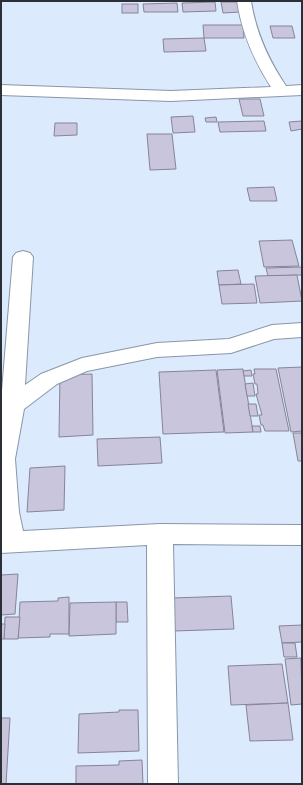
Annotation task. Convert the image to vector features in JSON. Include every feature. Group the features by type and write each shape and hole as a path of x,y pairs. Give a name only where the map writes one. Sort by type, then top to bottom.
{"street":[{"path":"244,1 251,34 258,54 281,91"},
{"path":"1,90 65,91 171,96 302,90"},
{"path":"23,257 3,459 7,512 7,543 160,534 302,535"},
{"path":"7,410 49,380 82,365 158,350 231,346 272,332 296,329 302,330"},
{"path":"160,534 163,784"}],"building":[{"path":"215,2 216,11 183,12 182,3"},
{"path":"221,2 238,2 240,12 223,13"},
{"path":"177,3 178,12 144,12 143,4"},
{"path":"122,4 138,4 138,13 122,13"},
{"path":"203,25 243,25 244,38 204,38"},
{"path":"270,26 292,26 295,38 273,38"},
{"path":"204,38 206,51 164,52 163,39"},
{"path":"239,99 260,99 264,116 243,116"},
{"path":"193,116 195,132 173,133 171,117"},
{"path":"216,117 217,122 206,122 205,118"},
{"path":"264,121 266,131 220,132 218,122"},
{"path":"302,121 302,129 291,131 289,122"},
{"path":"55,123 77,123 77,135 54,136"},
{"path":"147,134 172,134 176,169 150,170"},
{"path":"274,187 277,201 250,201 247,188"},
{"path":"292,240 299,266 264,267 259,241"},
{"path":"302,267 302,275 268,276 266,268"},
{"path":"238,270 241,284 219,285 217,271"},
{"path":"297,275 302,301 260,303 255,276"},
{"path":"254,284 257,303 222,304 219,285"},
{"path":"302,367 302,431 291,432 278,368"},
{"path":"243,369 253,432 225,433 217,370"},
{"path":"254,369 276,369 289,431 265,431 263,425 261,425 259,415 262,415 256,394 258,394 257,384 255,384 253,374 255,374"},
{"path":"216,370 224,432 163,434 159,372"},
{"path":"251,370 252,376 244,376 243,371"},
{"path":"92,374 93,435 59,437 60,375"},
{"path":"253,383 255,396 247,396 245,384"},
{"path":"248,404 256,404 258,416 250,416"},
{"path":"252,426 260,426 261,432 253,432"},
{"path":"293,433 302,433 302,461 298,461"},
{"path":"160,437 162,463 98,466 97,439"},
{"path":"65,466 64,510 27,512 30,468"},
{"path":"18,574 15,614 1,615 1,575"},
{"path":"231,596 234,629 174,631 172,598"},
{"path":"69,597 69,634 50,634 50,637 18,638 20,602 58,601 58,598"},
{"path":"116,602 127,602 128,622 116,622"},
{"path":"116,602 116,634 69,636 70,603"},
{"path":"5,617 20,617 18,639 4,639"},
{"path":"1,624 5,624 4,639 1,639"},
{"path":"302,625 302,642 282,643 279,626"},
{"path":"282,643 295,643 297,657 284,657"},
{"path":"301,658 302,704 291,705 285,659"},
{"path":"282,664 288,703 231,705 228,666"},
{"path":"288,703 293,740 250,741 246,705"},
{"path":"119,710 138,710 139,751 78,753 79,714 119,712"},
{"path":"1,718 10,718 6,784 1,784"},
{"path":"142,760 143,784 76,784 76,766 119,765 119,761"}]}
